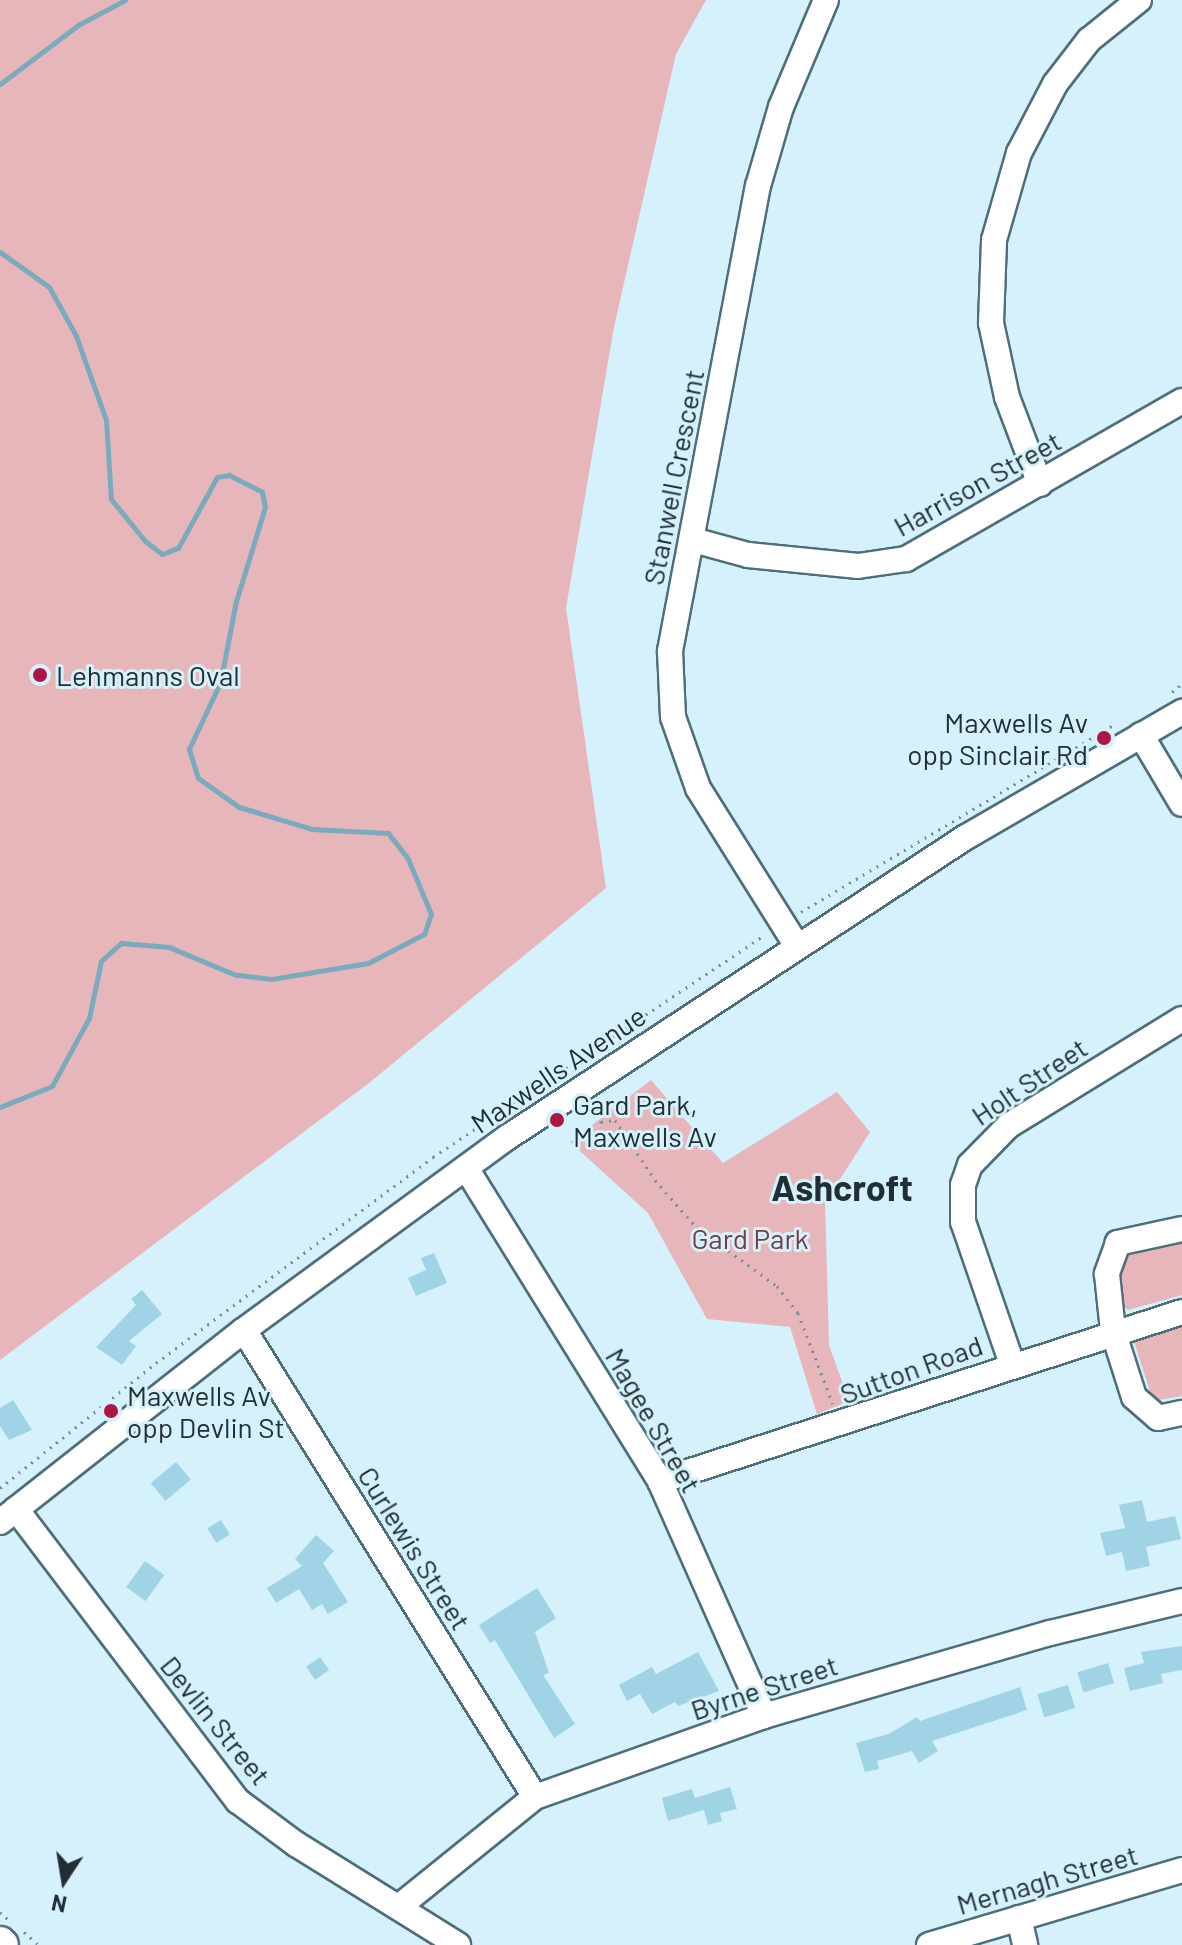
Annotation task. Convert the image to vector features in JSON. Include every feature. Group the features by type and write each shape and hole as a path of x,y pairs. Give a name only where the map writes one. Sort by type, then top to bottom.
{"street":[{"name":"Stanwell Crescent","path":"797,946 698,788 673,717 670,651 758,186 781,107 826,0"},
{"path":"1040,484 1007,397 991,323 994,240 1019,153 1055,84 1089,40 1139,0"},
{"name":"Harrison Street","path":"693,540 748,555 858,566 906,559 1182,401"},
{"name":"Maxwells Avenue","path":"8,1516 244,1330 466,1168 966,837 1182,712"},
{"path":"1141,735 1182,804"},
{"name":"Holt Street","path":"1012,1364 963,1222 963,1185 970,1165 993,1136 1182,1019"},
{"name":"Magee Street","path":"466,1168 660,1481 764,1716"},
{"path":"1182,1229 1118,1243 1107,1274 1113,1331 1134,1397 1158,1418 1182,1413"},
{"name":"Sutton Road","path":"660,1481 841,1426 1012,1364 1182,1312"},
{"name":"Curlewis Street","path":"244,1330 535,1797"},
{"name":"Devlin Street","path":"8,1516 238,1801 296,1844 401,1905 458,1945"},
{"name":"Byrne Street","path":"401,1905 535,1797 764,1716 1050,1633 1182,1601"},
{"name":"Mernagh Street","path":"929,1945 1182,1870"},
{"path":"1019,1918 1025,1945"}],"path":[{"path":"588,1110 601,1122 615,1120 655,1180 696,1227 777,1286 798,1313 841,1426"}],"green space":[{"path":"0,0 706,0 676,54 614,327 566,608 606,888 369,1083 0,1360"},
{"name":"Gard Park","path":"651,1080 723,1163 837,1092 870,1132 825,1203 829,1345 849,1401 817,1414 790,1327 707,1319 648,1213 570,1142"},
{"path":"1182,1235 1182,1295 1128,1310 1116,1299 1119,1255"},
{"path":"1182,1324 1182,1396 1153,1401 1131,1332"}],"building":[{"path":"434,1253 447,1283 416,1296 408,1278 426,1270 421,1258"},
{"path":"142,1290 162,1314 129,1341 136,1346 122,1365 96,1347 136,1305 131,1299"},
{"path":"13,1400 32,1430 9,1440 0,1426 0,1408"},
{"path":"176,1462 191,1480 166,1501 151,1483"},
{"path":"1142,1500 1147,1522 1175,1516 1181,1539 1146,1547 1150,1566 1126,1571 1122,1552 1106,1556 1100,1533 1125,1528 1119,1505"},
{"path":"221,1520 230,1535 216,1543 207,1528"},
{"path":"316,1535 334,1551 323,1563 348,1602 328,1614 322,1604 312,1610 299,1589 276,1603 267,1588 302,1566 295,1559"},
{"path":"145,1561 164,1575 146,1601 126,1587"},
{"path":"537,1588 556,1618 535,1632 549,1673 543,1675 575,1724 554,1738 495,1640 490,1643 479,1625"},
{"path":"1182,1646 1182,1670 1161,1674 1163,1683 1130,1691 1124,1668 1144,1663 1141,1652"},
{"path":"698,1652 719,1691 678,1706 675,1702 652,1714 640,1694 627,1701 619,1685 652,1667 656,1674"},
{"path":"320,1657 329,1670 315,1680 306,1667"},
{"path":"1108,1663 1114,1683 1084,1692 1077,1672"},
{"path":"1068,1685 1075,1708 1044,1717 1037,1694"},
{"path":"1020,1687 1027,1710 932,1741 938,1751 919,1763 912,1751 877,1761 879,1769 865,1772 856,1743 889,1734 917,1717 920,1721"},
{"path":"730,1787 737,1809 720,1813 722,1821 708,1825 704,1810 668,1821 662,1798 692,1789 695,1798"}],"waterway":[{"path":"0,84 78,25 125,0"},
{"path":"0,252 49,287 76,336 106,420 111,499 145,541 162,554 178,548 217,477 229,475 262,492 265,507 236,601 220,683 189,749 198,778 239,807 312,829 388,833 408,859 431,914 424,934 368,963 271,979 236,975 169,947 121,943 101,961 89,1018 52,1086 0,1107"}],"place":[{"name":"Lehmanns Oval","path":"40,675"},
{"name":"Maxwells Av opp Sinclair Rd","path":"1104,738"},
{"name":"Gard Park, Maxwells Av","path":"557,1120"},
{"name":"Maxwells Av opp Devlin St","path":"111,1411"}],"district":[{"name":"Ashcroft","path":"842,1187"}]}
